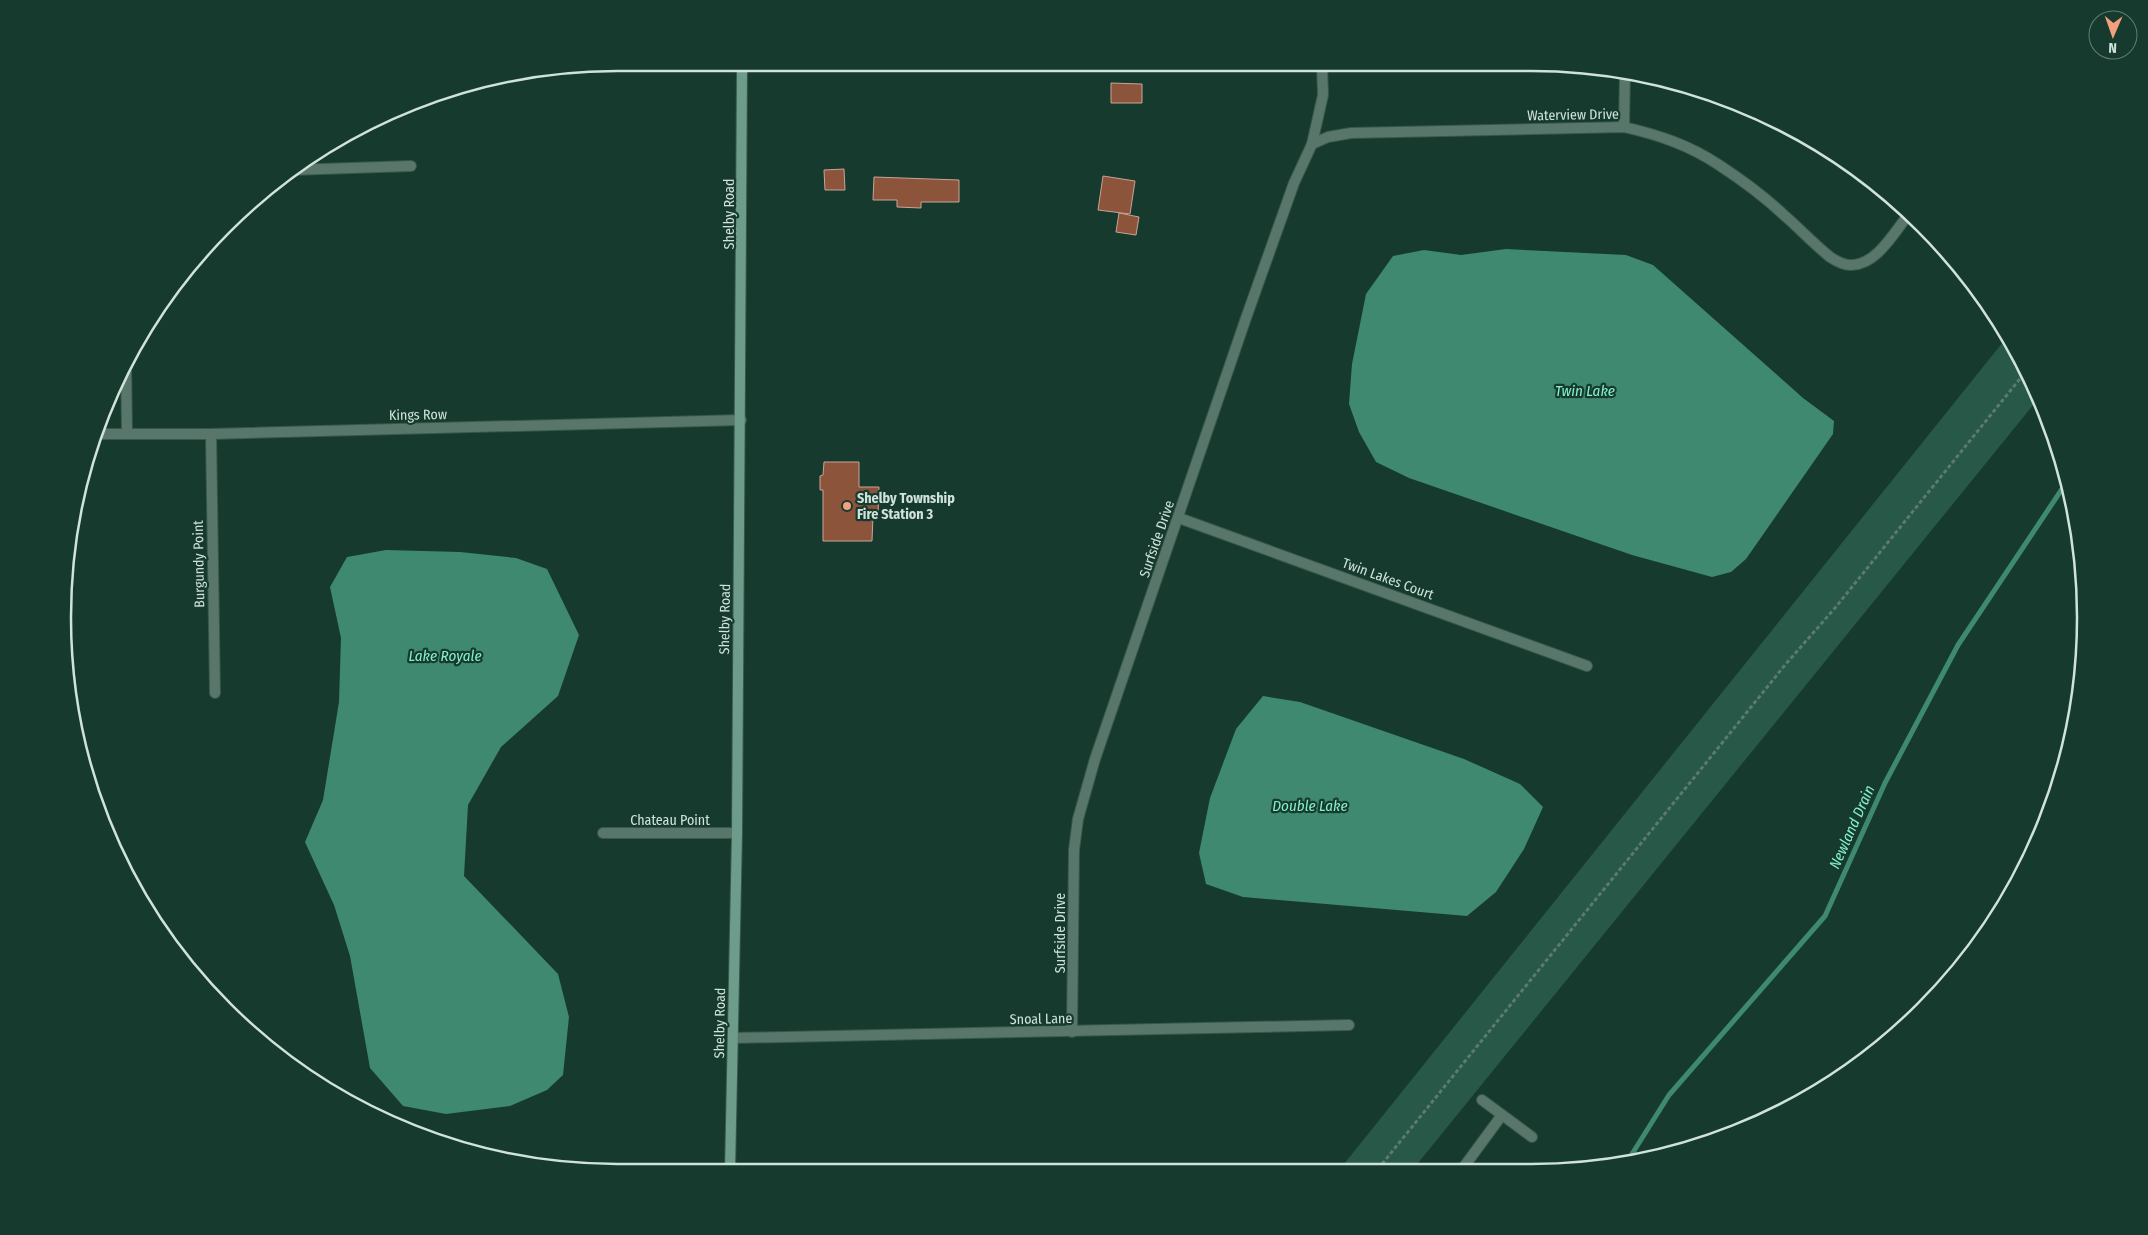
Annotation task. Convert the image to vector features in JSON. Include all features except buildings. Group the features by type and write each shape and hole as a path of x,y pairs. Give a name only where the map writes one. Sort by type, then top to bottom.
{"street":[{"name":"Shelby Road","path":"730,1164 734,1038 741,420 742,71"},
{"name":"Surfside Drive","path":"1072,1032 1074,850 1078,819 1095,759 1294,183 1312,144 1323,96 1322,71"},
{"path":"1624,80 1624,127"},
{"name":"Waterview Drive","path":"1312,144 1328,137 1351,133 1624,127 1657,134 1679,142 1717,164 1784,214 1839,262 1853,265 1871,258 1880,251 1905,220"},
{"path":"305,170 411,166"},
{"path":"127,379 128,433"},
{"name":"Kings Row","path":"103,434 211,434 741,420"},
{"name":"Burgundy Point","path":"211,434 215,693"},
{"name":"Twin Lakes Court","path":"1179,518 1587,666"},
{"name":"Chateau Point","path":"603,834 736,834"},
{"name":"Snoal Lane","path":"734,1038 1348,1025"},
{"path":"1482,1100 1532,1137"},
{"path":"1465,1164 1502,1115"}],"path":[{"path":"1382,1164 1785,665 1835,608 2021,378"}],"shaded area":[{"path":"2003,342 2033,405 1417,1164 1344,1164"}],"water":[{"name":"Twin Lake","path":"1506,249 1626,255 1653,265 1803,398 1834,421 1833,434 1746,559 1731,572 1712,577 1632,555 1409,478 1376,462 1359,432 1349,404 1352,364 1366,294 1393,256 1424,250 1461,255"},
{"name":"Lake Royale","path":"386,550 460,552 516,558 547,569 579,635 558,696 501,747 468,805 464,876 558,974 569,1017 563,1075 547,1090 510,1106 446,1114 403,1106 370,1068 350,956 334,905 305,842 323,800 339,702 341,638 330,587 347,557"},
{"path":"72,643 77,696 72,653"},
{"name":"Double Lake","path":"1263,696 1300,702 1464,759 1520,784 1543,807 1524,849 1496,892 1467,916 1243,897 1206,884 1199,853 1210,798 1236,729"}],"waterway":[{"name":"Newland Drain","path":"1632,1154 1669,1095 1825,916 1885,783 1958,645 2061,490"}],"place":[{"name":"Shelby Township Fire Station 3","path":"847,506"}]}
